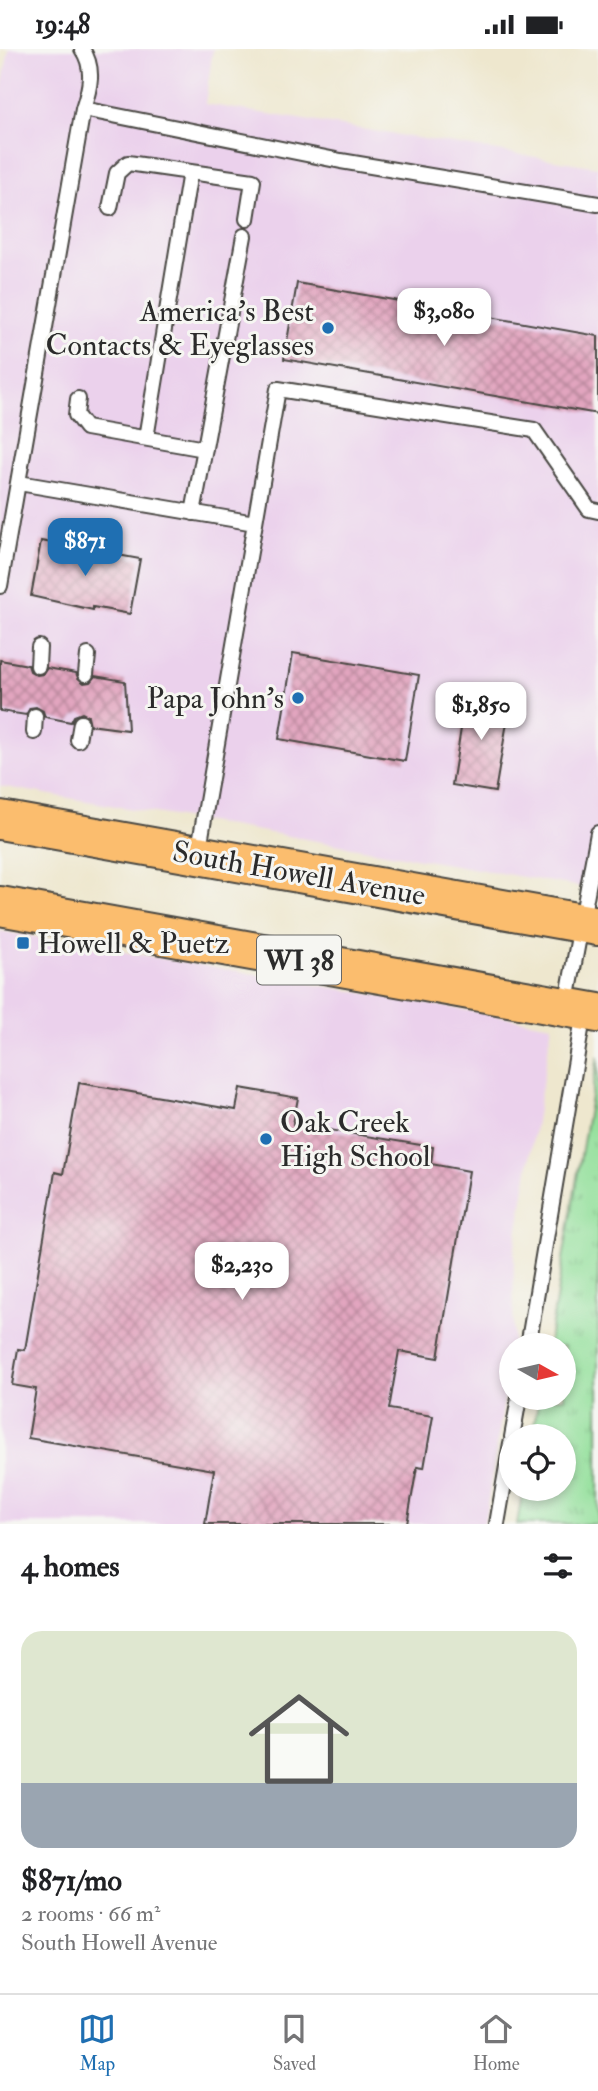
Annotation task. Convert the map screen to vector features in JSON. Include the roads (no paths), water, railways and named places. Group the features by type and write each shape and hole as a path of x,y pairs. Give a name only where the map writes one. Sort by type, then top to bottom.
{"main road":[{"name":"South Howell Avenue","path":"0,820 590,924"},
{"name":"WI 38","path":"0,906 583,1010"}],"lane":[{"path":"0,586 83,109 91,87 90,60 82,49"},
{"path":"83,109 341,161 598,204"},
{"path":"110,208 117,173 128,163 253,181 247,219"},
{"path":"146,438 190,172"},
{"path":"193,513 244,236"},
{"path":"198,855 278,389 534,430 589,509 598,511"},
{"path":"78,399 76,415 86,428 205,449"},
{"path":"19,483 255,523"},
{"path":"38,666 39,647"},
{"path":"86,674 88,655"},
{"path":"34,732 36,716"},
{"path":"78,740 80,723"},
{"path":"529,1333 583,1010 598,833"},
{"path":"497,1524 501,1501"}],"place":[{"name":"America's Best Contacts & Eyeglasses","path":"328,328"},
{"name":"Papa John's","path":"298,698"},
{"name":"Howell & Puetz","path":"23,943"},
{"name":"Oak Creek High School","path":"266,1139"}]}
